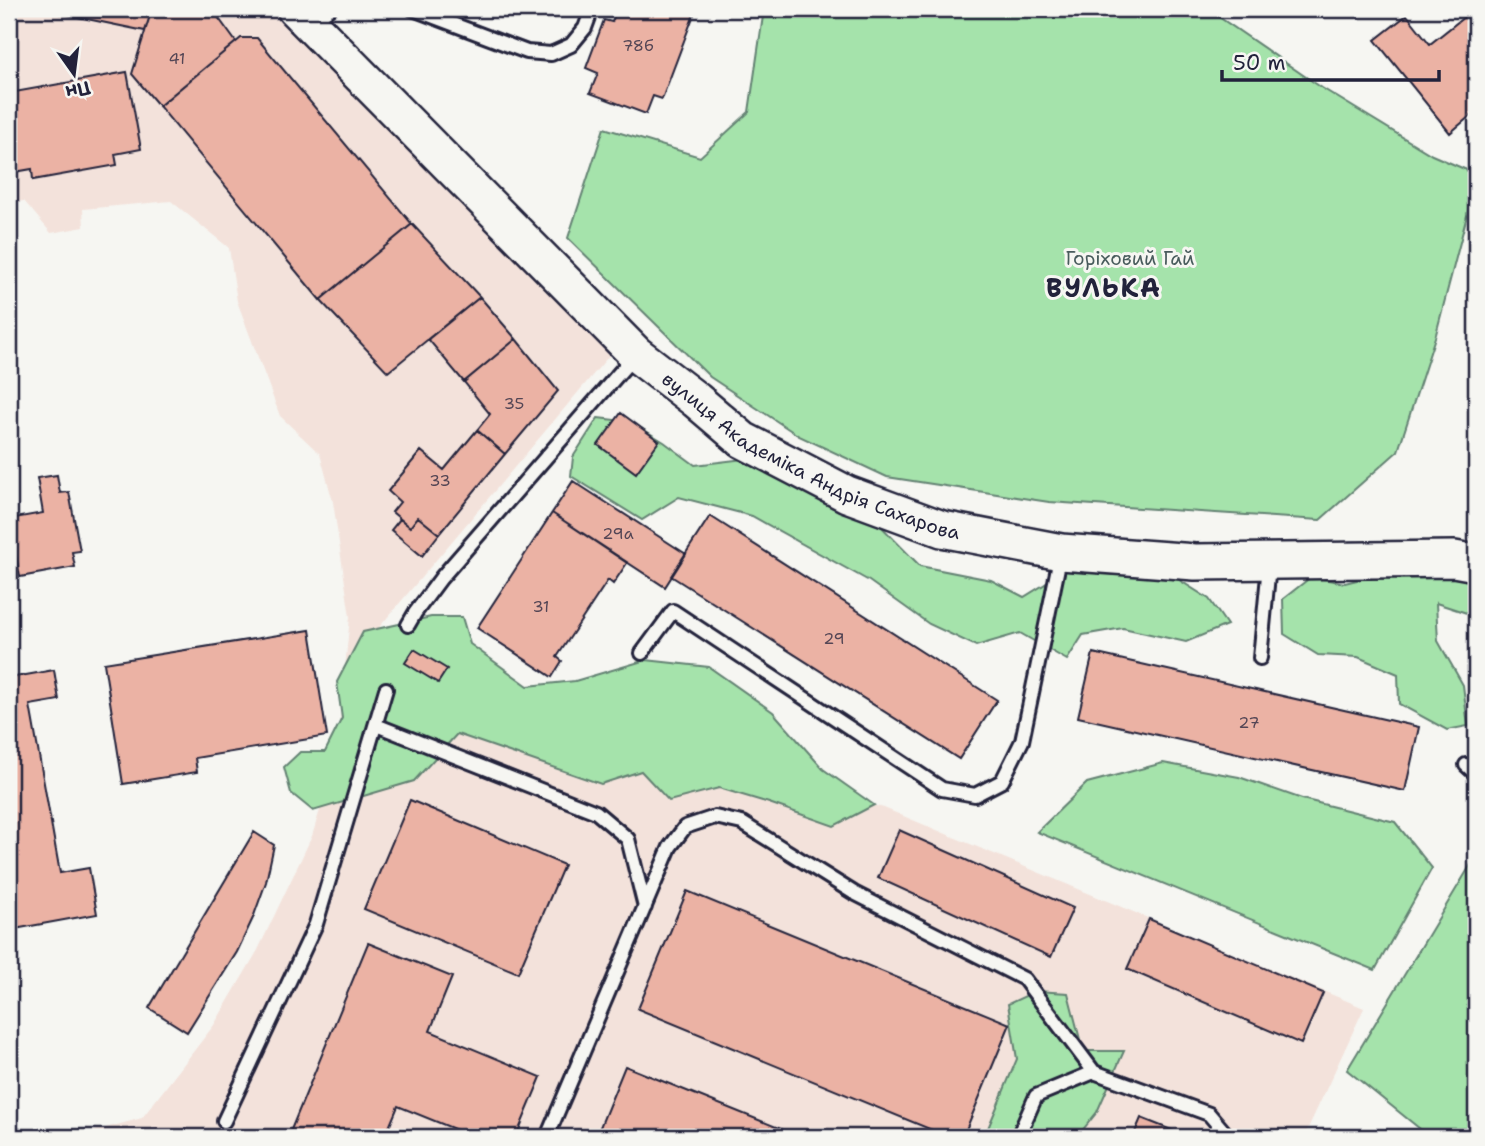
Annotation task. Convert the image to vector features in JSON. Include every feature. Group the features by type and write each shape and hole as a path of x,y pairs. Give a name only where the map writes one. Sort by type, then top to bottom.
{"street":[{"name":"вулиця Академіка Андрія Сахарова","path":"311,14 636,354 743,440 847,494 942,529 1061,552 1195,562 1454,559 1476,563"}],"lane":[{"path":"413,9 527,52 551,54 571,46 584,28 592,9"},
{"path":"408,625 441,578 636,354"},
{"path":"642,653 673,611 942,789 975,795 1002,781 1022,741 1061,552"},
{"path":"1260,658 1269,561"},
{"path":"224,1121 316,924 386,688"},
{"path":"376,726 596,812 628,839 645,908"},
{"path":"547,1137 670,847 685,827 715,817 741,824 854,893 1024,979 1094,1072 1209,1114 1226,1137"},
{"path":"1018,1137 1036,1096 1094,1072"}],"shaded area":[{"path":"9,9 278,9 613,351 376,631 549,722 884,808 1364,1008 1304,1137 73,1137 142,1118 214,1025 258,950 312,836 336,758 350,617 333,502 320,454 280,416 237,301 229,248 171,201 83,209 84,227 51,233 24,201 9,203"}],"green space":[{"name":"Горіховий Гай","path":"764,9 1211,9 1322,88 1432,155 1476,174 1436,334 1398,451 1320,520 1049,502 887,477 799,436 710,377 568,238 604,128 700,157 749,112"},
{"path":"598,418 631,422 695,465 752,458 875,520 920,566 991,580 1024,597 1071,568 1168,573 1209,599 1227,625 1186,642 1123,628 1083,635 1067,660 1020,633 976,646 929,624 869,581 752,516 679,497 642,520 571,476 573,457"},
{"path":"1385,573 1476,579 1476,616 1436,603 1438,641 1463,685 1468,726 1447,730 1399,704 1398,674 1358,657 1318,655 1284,634 1283,599 1311,577 1345,583"},
{"path":"431,617 462,617 470,644 528,686 575,681 646,660 709,667 773,712 823,769 874,805 834,826 719,788 669,801 641,771 601,784 457,734 414,781 313,811 291,793 284,767 300,752 325,752 342,718 337,682 363,632"},
{"path":"1163,763 1239,777 1302,799 1395,822 1432,868 1375,970 1037,832 1087,783"},
{"path":"1476,856 1476,1137 1430,1137 1347,1070"},
{"path":"1036,991 1068,993 1083,1051 1124,1051 1097,1112 1077,1137 986,1137 1017,1059 1008,1004"}],"building":[{"path":"39,9 152,9 145,31"},
{"path":"152,9 212,9 236,42 159,106 132,74"},
{"path":"617,9 696,9 662,99 653,96 646,114 590,93 598,73 586,68 604,20 612,22"},
{"path":"1407,15 1430,44 1464,17 1476,33 1476,111 1450,133 1375,40"},
{"path":"241,38 257,38 412,224 320,300 159,106"},
{"path":"127,72 141,149 115,154 117,165 33,180 32,169 9,173 9,93"},
{"path":"412,224 480,297 388,372 320,300"},
{"path":"480,297 516,339 464,382 428,339"},
{"path":"516,339 558,391 505,454 477,430 490,414 464,382"},
{"path":"621,413 659,441 636,473 598,445"},
{"path":"477,430 505,454 439,534 418,517 410,527 392,512 400,502 388,491 421,451 444,470"},
{"path":"57,475 60,493 69,492 80,551 72,552 75,567 20,577 9,519 43,513 37,478"},
{"path":"573,481 686,554 665,587 552,513"},
{"path":"552,513 627,563 613,584 608,580 557,657 562,661 552,677 477,628"},
{"path":"710,516 997,700 959,759 671,576"},
{"path":"418,517 439,534 422,556 391,530 400,519 410,527"},
{"path":"310,630 327,736 195,758 197,772 123,784 104,663"},
{"path":"414,649 447,669 438,683 405,663"},
{"path":"1093,653 1419,727 1405,791 1078,717"},
{"path":"54,670 59,700 30,705 60,873 89,868 97,914 9,930 9,678"},
{"path":"410,800 564,865 518,973 364,909"},
{"path":"899,830 1073,908 1051,957 878,878"},
{"path":"254,832 274,845 266,882 237,952 187,1032 149,1008"},
{"path":"687,891 1010,1024 963,1137 949,1137 638,1009"},
{"path":"1149,919 1323,993 1301,1044 1127,969"},
{"path":"368,943 452,977 430,1031 541,1077 516,1137 474,1137 398,1106 385,1137 288,1137"},
{"path":"625,1066 801,1137 596,1137"},
{"path":"1141,1118 1189,1137 1133,1137"}],"district":[{"name":"ВУЛЬКА","path":"1104,288"}]}
